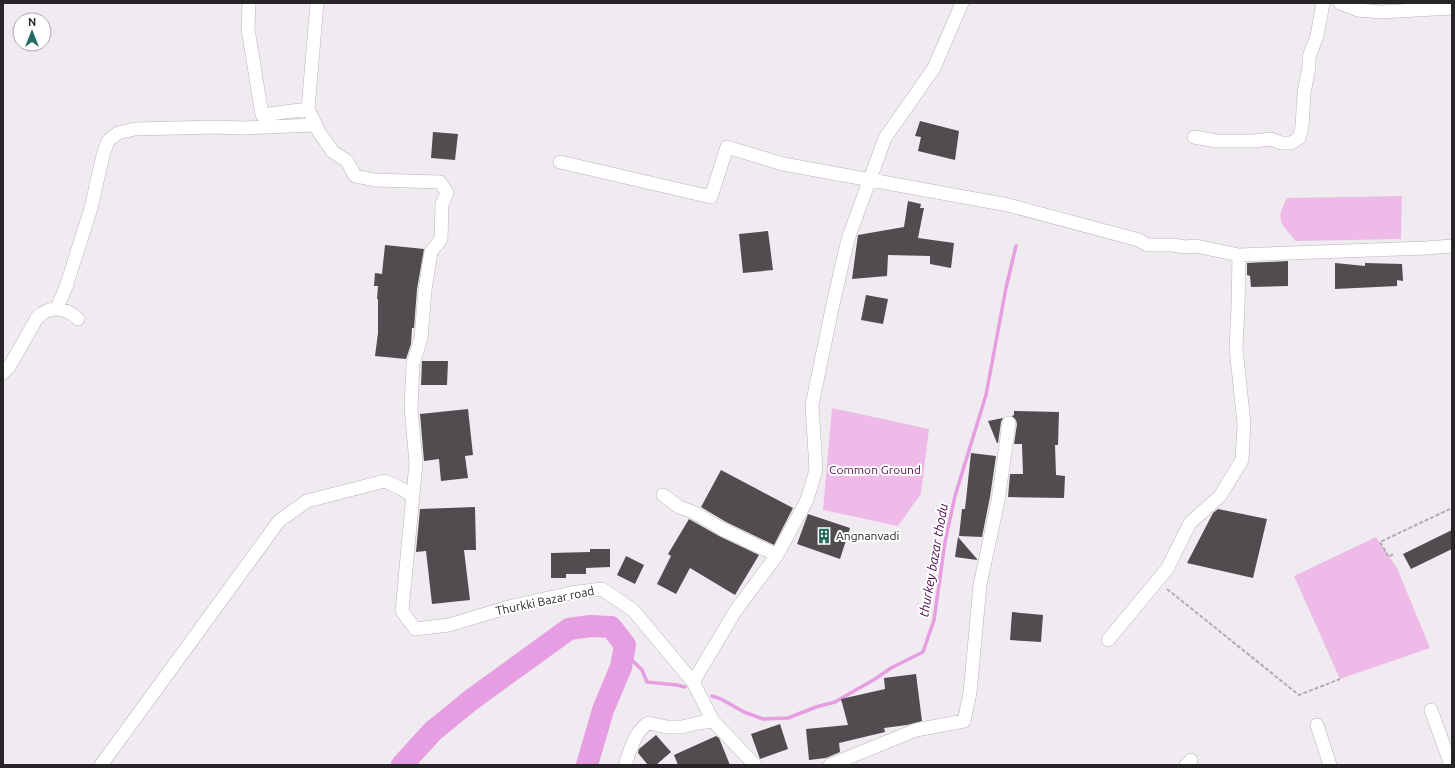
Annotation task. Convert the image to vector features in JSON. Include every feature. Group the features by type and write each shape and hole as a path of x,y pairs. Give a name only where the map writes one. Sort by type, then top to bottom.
{"street":[{"path":"249,3 248,29 262,115 308,109"},
{"path":"101,765 279,521 307,501 385,481 402,489 412,496 416,463 411,408 413,364 422,338 425,290 431,252 441,239 442,204 447,193 440,182 375,180 355,176 346,161 334,152 315,125 308,109 317,3"},
{"path":"693,682 736,610 777,555 806,500 816,470 812,405 848,239 885,138 934,68 962,3"},
{"path":"1194,137 1216,141 1254,141 1271,139 1281,143 1291,143 1300,138 1309,57 1317,36 1323,3"},
{"path":"1340,3 1358,10 1381,12 1452,8"},
{"path":"57,308 91,208 103,155 108,141 118,133 135,129 215,127 242,128 315,125"},
{"path":"560,162 711,197 727,147 783,164 1008,205 1139,240 1147,245 1173,245 1185,247 1196,246 1239,255 1452,246"},
{"path":"1108,640 1166,569 1190,523 1220,496 1242,460 1244,424 1236,348 1239,255"},
{"path":"3,373 37,318 42,313 49,309 57,308 73,314 78,319"},
{"path":"830,765 916,730 964,721 970,693 980,585 998,501 1009,423"},
{"path":"663,495 679,507 693,512 722,529 777,555"},
{"name":"Thurkki Bazar road","path":"412,496 402,611 415,629 449,625 509,607 570,593 602,588 633,610 693,682 713,721 755,765"},
{"path":"1431,710 1451,765"},
{"path":"626,762 634,740 648,723 667,727 682,727 713,721"},
{"path":"1317,725 1330,765"}],"path":[{"path":"1393,554 1390,557 1380,542 1452,508"},
{"path":"1157,580 1299,695 1340,679"}],"green space":[{"path":"1402,196 1401,239 1296,241 1283,226 1280,217 1287,198"},
{"name":"Common Ground","path":"832,408 929,429 921,494 898,526 823,510"},
{"path":"1376,537 1397,568 1430,648 1340,679 1294,576"}],"building":[{"path":"920,121 959,131 955,160 918,151 921,137 915,136"},
{"path":"433,132 458,134 455,160 431,158"},
{"path":"908,201 921,204 920,208 924,208 918,238 954,243 951,268 930,264 930,256 888,255 887,276 852,279 858,235 904,227"},
{"path":"768,231 773,270 743,273 739,234"},
{"path":"385,245 424,249 417,289 414,328 412,328 411,344 406,359 375,356 378,333 378,286 374,286 375,273 382,274"},
{"path":"1288,261 1288,286 1251,287 1250,276 1247,275 1247,263"},
{"path":"1335,263 1365,266 1365,263 1402,264 1403,281 1397,280 1397,286 1335,289"},
{"path":"866,295 888,299 883,324 861,320"},
{"path":"422,361 448,361 447,385 421,385"},
{"path":"468,409 473,455 465,456 468,478 441,481 439,459 424,461 420,414"},
{"path":"1014,411 1059,412 1058,445 1055,445 1056,475 1065,476 1064,498 1008,497 1010,474 1023,474 1022,444 1014,444 1017,424 1016,420 1012,416 1014,415"},
{"path":"1003,418 1001,422 997,443 988,421"},
{"path":"971,453 996,456 982,537 959,536 962,509 965,509"},
{"path":"721,470 793,508 774,545 726,522 701,507"},
{"path":"475,507 476,550 464,550 470,600 432,604 426,551 416,552 420,509"},
{"path":"1218,509 1267,519 1253,578 1187,563 1213,513"},
{"name":"Angnanvadi","path":"808,514 850,528 840,559 797,544"},
{"path":"689,519 719,536 759,555 735,595 690,568 676,594 657,584 671,556 668,554"},
{"path":"1452,530 1452,549 1411,569 1403,554"},
{"path":"958,537 977,559 977,560 955,557"},
{"path":"590,549 610,549 610,567 586,568 586,574 566,574 566,578 551,578 551,553 590,552"},
{"path":"626,556 644,565 635,584 617,575"},
{"path":"1012,612 1043,615 1041,642 1010,640"},
{"path":"916,674 922,721 907,725 884,728 885,732 839,743 840,752 826,758 809,760 806,729 848,725 841,699 885,689 884,678"},
{"path":"780,724 788,749 760,759 751,734"},
{"path":"656,735 671,752 656,765 648,765 638,753 639,749"},
{"path":"716,736 719,738 730,765 678,765 674,755"}],"waterway":[{"name":"thurkey bazar thodu","path":"712,696 721,699 744,712 763,719 788,718 816,707 835,702 891,668 923,652 934,620 945,542 955,496 986,395 1006,288 1016,246"},
{"path":"402,765 433,731 471,700 569,629 590,626 611,627 625,645 621,667 603,710 587,765"},
{"name":"thurkey bazar thodu","path":"624,652 642,670 647,682 685,687"}],"place":[{"name":"Angnanvadi","path":"824,536"}]}
